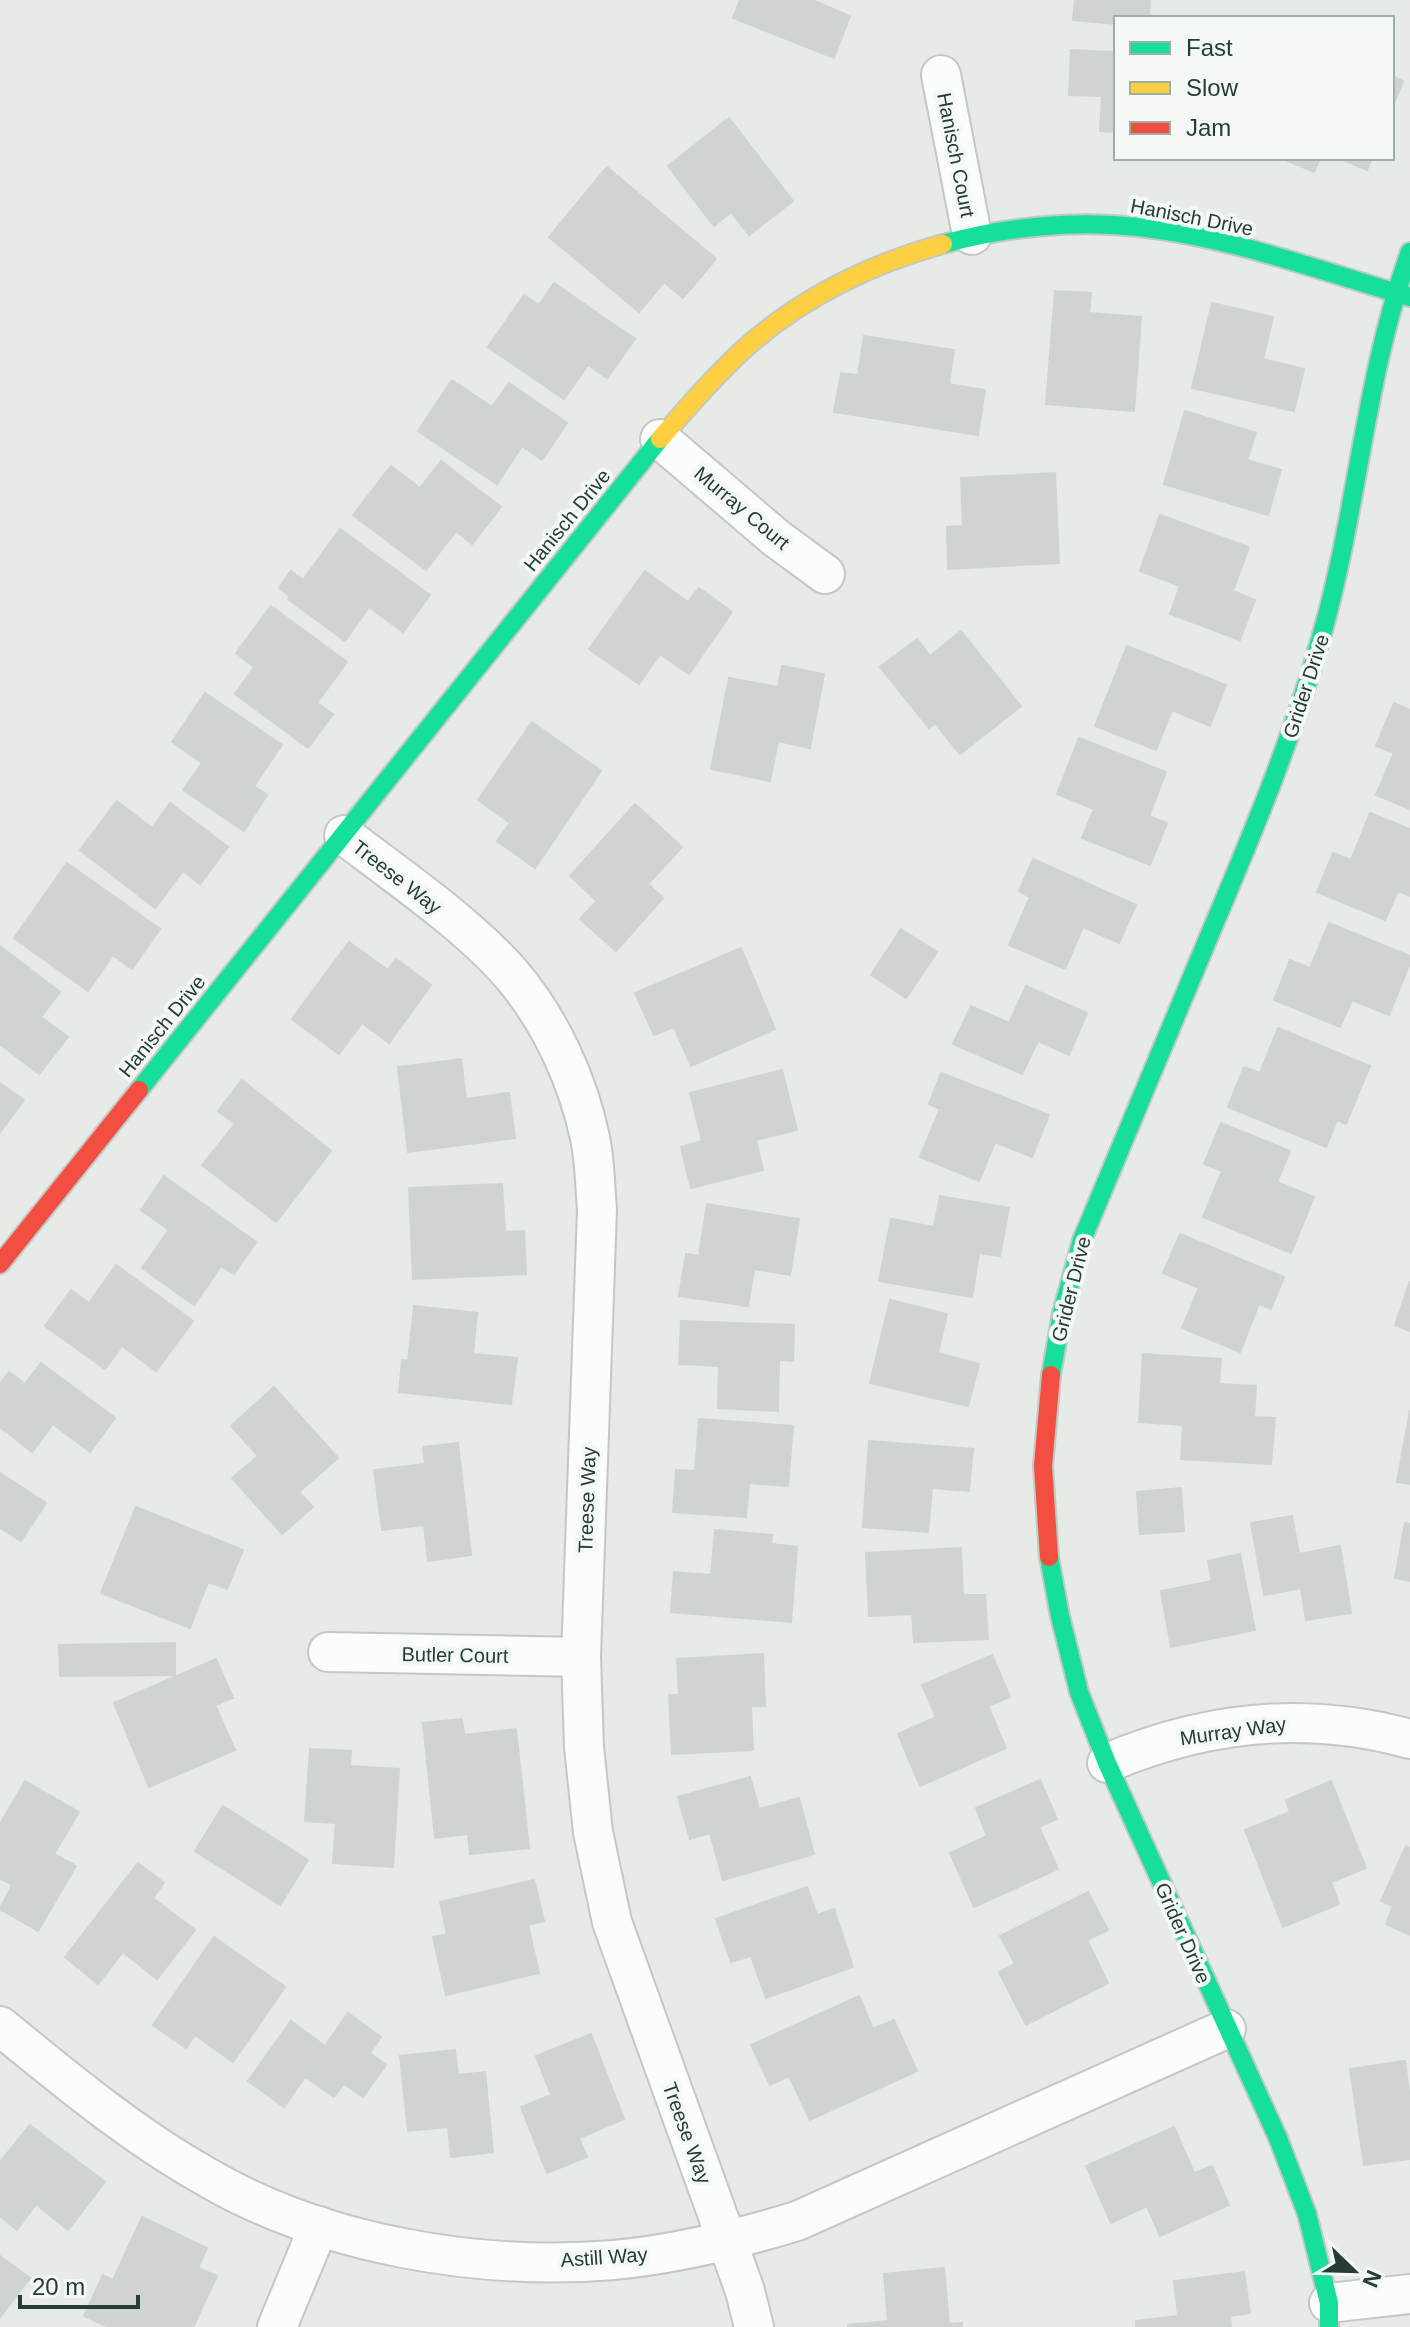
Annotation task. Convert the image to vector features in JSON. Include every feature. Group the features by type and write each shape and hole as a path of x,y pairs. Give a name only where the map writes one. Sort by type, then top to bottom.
{"street":[{"name":"Hanisch Court","path":"941,75 972,235"},
{"name":"Hanisch Drive","path":"0,1264 660,439 709,384 761,335 824,291 889,260 972,235 1056,225 1138,226 1226,242 1403,295"},
{"name":"Grider Drive","path":"1329,2315 1307,2214 1278,2138 1107,1763 1079,1692 1047,1545 1043,1466 1048,1390 1062,1313 1082,1240 1263,808 1297,718 1323,632 1347,532 1366,423 1403,295 1410,252"},
{"name":"Murray Court","path":"660,439 776,538 825,574"},
{"name":"Treese Way","path":"344,835 468,932 511,974 546,1022 573,1081 591,1139 597,1210 581,1657 584,1747 593,1832 612,1922 727,2242"},
{"name":"Butler Court","path":"328,1652 581,1657"},
{"name":"Murray Way","path":"1107,1763 1143,1748 1205,1732 1264,1723 1318,1721 1379,1730 1410,1739"},
{"name":"Astill Way","path":"0,2026 103,2109 158,2148 260,2204 319,2226 383,2244 451,2255 528,2261 614,2260 727,2242 797,2221 1226,2029"},
{"path":"277,2327 319,2226"},
{"path":"727,2242 754,2327"},
{"path":"1329,2315 1410,2294"}],"building":[{"path":"740,0 812,0 850,16 834,58 733,18"},
{"path":"1075,0 1150,0 1149,16 1114,16 1114,24 1073,20"},
{"path":"1071,50 1114,52 1114,132 1100,131 1102,96 1069,95"},
{"path":"1394,77 1403,81 1394,103"},
{"path":"729,118 793,201 749,235 731,212 714,226 668,166"},
{"path":"1286,160 1319,160 1314,172"},
{"path":"1343,160 1371,160 1367,170"},
{"path":"607,167 716,259 683,298 664,282 639,312 549,237"},
{"path":"554,283 635,339 607,378 588,365 564,399 488,347 524,295 539,305"},
{"path":"1055,291 1091,293 1089,313 1141,317 1134,411 1046,404"},
{"path":"1212,303 1273,317 1263,359 1304,369 1294,411 1192,388"},
{"path":"864,336 954,350 949,384 985,390 978,435 834,412 841,373 858,375"},
{"path":"452,380 492,407 509,383 567,423 542,460 522,446 497,484 418,431"},
{"path":"1185,411 1256,433 1247,460 1281,470 1268,515 1164,484"},
{"path":"441,461 501,507 472,544 456,531 426,570 353,515 391,466 420,488"},
{"path":"1055,473 1059,563 948,569 947,527 963,526 961,478"},
{"path":"1160,515 1249,547 1233,591 1255,600 1240,640 1170,614 1180,586 1140,571"},
{"path":"340,529 430,595 403,632 369,607 345,641 288,599 290,596 279,588 291,571 303,580"},
{"path":"645,571 688,602 699,588 732,612 689,674 660,654 639,684 589,649"},
{"path":"271,606 347,662 317,703 333,714 308,748 235,694 254,667 236,653"},
{"path":"961,631 1021,706 960,754 935,723 929,728 880,667 917,639 930,656"},
{"path":"1127,646 1226,685 1210,726 1172,710 1156,750 1095,726"},
{"path":"782,666 824,674 810,748 778,741 770,781 711,769 729,678 778,687"},
{"path":"205,693 282,745 254,786 267,795 244,831 183,790 202,763 172,742"},
{"path":"1394,703 1410,710 1410,809 1376,795 1394,753 1376,746"},
{"path":"532,722 601,771 535,868 497,841 510,823 478,800"},
{"path":"1079,738 1166,772 1149,816 1167,823 1150,865 1082,838 1094,809 1057,794"},
{"path":"117,801 152,828 170,803 228,847 200,884 183,871 155,908 80,850"},
{"path":"635,804 682,847 648,884 663,898 616,951 580,919 597,901 570,876"},
{"path":"1370,813 1410,829 1410,896 1398,891 1385,920 1317,892 1333,853 1351,860"},
{"path":"1033,859 1136,905 1119,943 1083,927 1065,969 1009,945 1030,897 1019,891"},
{"path":"67,863 160,929 132,969 113,955 88,991 14,938"},
{"path":"1329,923 1410,956 1389,1015 1352,1000 1340,1027 1274,1000 1290,960 1310,968"},
{"path":"901,929 937,952 906,998 871,975"},
{"path":"349,942 388,970 396,959 431,985 389,1043 362,1023 339,1054 292,1019"},
{"path":"0,946 60,992 41,1017 68,1037 39,1074 0,1044"},
{"path":"741,948 775,1029 691,1066 674,1027 654,1035 635,993"},
{"path":"1026,986 1087,1013 1069,1055 1038,1041 1022,1074 953,1044 971,1006 1009,1023"},
{"path":"1278,1028 1370,1066 1346,1124 1337,1120 1326,1147 1228,1107 1244,1067 1260,1073"},
{"path":"461,1059 466,1099 509,1093 515,1138 408,1152 398,1067"},
{"path":"782,1070 797,1130 756,1140 763,1170 691,1188 681,1147 702,1141 690,1093"},
{"path":"941,1073 1049,1115 1032,1157 995,1142 979,1181 920,1157 940,1109 929,1104"},
{"path":"242,1080 331,1151 276,1222 202,1165 235,1124 218,1111"},
{"path":"0,1083 24,1100 0,1132"},
{"path":"1221,1123 1290,1151 1277,1182 1314,1197 1291,1253 1203,1217 1222,1171 1204,1164"},
{"path":"164,1176 256,1242 234,1274 221,1266 194,1305 142,1268 169,1230 141,1210"},
{"path":"502,1184 505,1232 524,1231 526,1274 413,1279 409,1188"},
{"path":"940,1196 1009,1208 1000,1256 979,1253 972,1297 879,1281 891,1219 934,1227"},
{"path":"707,1204 799,1219 790,1275 754,1269 748,1306 679,1296 686,1254 699,1256"},
{"path":"1180,1234 1284,1277 1271,1309 1259,1304 1240,1352 1182,1328 1199,1288 1163,1273"},
{"path":"116,1265 193,1321 156,1371 122,1346 105,1369 45,1326 71,1290 89,1303"},
{"path":"1410,1281 1410,1331 1395,1325"},
{"path":"890,1300 947,1314 938,1353 979,1364 968,1406 870,1383"},
{"path":"414,1306 477,1313 473,1354 517,1358 511,1404 399,1392 402,1360 408,1361"},
{"path":"681,1321 794,1325 793,1361 779,1360 778,1411 718,1408 719,1366 679,1364"},
{"path":"1143,1354 1221,1359 1219,1384 1256,1386 1254,1417 1275,1418 1271,1464 1181,1459 1183,1425 1139,1422"},
{"path":"41,1363 115,1418 90,1452 53,1424 32,1452 0,1427 0,1384 9,1372 25,1384"},
{"path":"274,1387 338,1458 299,1492 313,1507 282,1534 232,1478 258,1456 231,1426"},
{"path":"1410,1410 1410,1484 1397,1482"},
{"path":"699,1419 793,1426 788,1486 749,1483 746,1517 673,1512 676,1470 695,1471"},
{"path":"869,1441 973,1449 969,1491 932,1488 928,1532 863,1527"},
{"path":"458,1443 471,1555 428,1561 424,1525 382,1530 374,1470 425,1464 423,1447"},
{"path":"0,1473 46,1503 21,1541 0,1528"},
{"path":"1181,1488 1184,1531 1140,1534 1137,1492"},
{"path":"136,1507 243,1550 227,1589 208,1582 190,1628 101,1593"},
{"path":"1292,1516 1299,1554 1340,1546 1351,1613 1306,1620 1301,1588 1264,1595 1251,1523"},
{"path":"1405,1523 1410,1524 1410,1581 1395,1578"},
{"path":"715,1530 772,1535 771,1544 797,1547 791,1622 671,1612 674,1572 711,1575"},
{"path":"961,1548 963,1595 985,1595 988,1639 914,1642 912,1614 869,1616 866,1553"},
{"path":"1240,1554 1255,1630 1171,1647 1161,1591 1212,1581 1208,1561"},
{"path":"175,1643 175,1675 60,1676 59,1645"},
{"path":"763,1654 765,1706 751,1706 753,1750 672,1754 669,1695 679,1695 677,1659"},
{"path":"992,1655 1010,1697 988,1706 1006,1748 920,1786 898,1734 936,1717 922,1685"},
{"path":"216,1659 233,1698 215,1705 235,1750 149,1787 114,1703"},
{"path":"462,1719 464,1735 516,1729 529,1848 470,1854 468,1834 435,1838 423,1723"},
{"path":"310,1749 351,1751 350,1766 399,1769 393,1867 333,1863 336,1823 305,1821"},
{"path":"750,1777 759,1809 799,1798 814,1854 723,1880 710,1833 690,1839 678,1797"},
{"path":"1040,1780 1057,1819 1039,1827 1058,1869 974,1907 950,1853 987,1836 976,1808"},
{"path":"25,1781 79,1812 54,1854 76,1866 38,1931 0,1909 12,1885 0,1878 0,1824"},
{"path":"1331,1781 1366,1868 1331,1882 1339,1904 1283,1927 1245,1830 1290,1812 1286,1800"},
{"path":"223,1806 308,1860 280,1905 195,1851"},
{"path":"1406,1846 1410,1848 1410,1935 1386,1924 1393,1906 1381,1901"},
{"path":"138,1863 164,1883 153,1898 195,1930 157,1979 123,1952 98,1984 65,1957"},
{"path":"534,1880 544,1921 528,1925 539,1973 446,1995 433,1937 447,1934 440,1902"},
{"path":"807,1887 817,1915 834,1909 853,1967 766,1998 751,1956 731,1962 716,1919"},
{"path":"1088,1892 1108,1930 1087,1940 1108,1983 1026,2025 999,1972 1015,1964 1000,1936"},
{"path":"214,1937 285,1987 233,2062 195,2035 186,2048 153,2025"},
{"path":"859,1996 873,2029 894,2020 917,2071 810,2120 789,2076 770,2085 751,2045"},
{"path":"348,2013 381,2037 370,2053 386,2065 363,2097 344,2084 334,2097 305,2077 284,2107 248,2081 291,2021 325,2046"},
{"path":"591,2034 624,2119 579,2138 587,2157 547,2173 521,2107 551,2095 536,2056"},
{"path":"455,2050 458,2075 485,2072 493,2152 451,2157 448,2127 408,2131 400,2056"},
{"path":"1405,2061 1410,2099 1410,2159 1364,2165 1350,2069"},
{"path":"30,2125 105,2182 68,2230 36,2204 17,2230 0,2216 0,2162"},
{"path":"1174,2127 1194,2173 1212,2166 1229,2205 1160,2236 1147,2206 1111,2223 1086,2166"},
{"path":"142,2217 207,2248 198,2268 217,2276 193,2327 108,2327 84,2316 103,2275 113,2280"},
{"path":"0,2256 30,2278 0,2317"},
{"path":"944,2268 949,2324 962,2323 962,2327 848,2327 888,2321 884,2274"},
{"path":"1244,2272 1250,2313 1230,2316 1231,2327 1136,2327 1136,2321 1178,2316 1174,2281"}],"traffic: fast":[{"path":"943,244 1040,226 1089,224 1138,227 1207,238 1410,297"},
{"path":"1051,1375 1062,1313 1082,1240 1256,823 1311,672 1345,538 1382,346 1410,252"},
{"path":"139,1090 660,439"},
{"path":"1049,1557 1079,1692 1107,1763 1278,2138 1307,2214 1329,2303 1329,2327"}],"traffic: slow":[{"path":"660,439 744,349 789,314 863,273 943,244"}],"traffic: jam":[{"path":"0,1264 139,1090"},
{"path":"1049,1557 1043,1466 1051,1375"}]}
